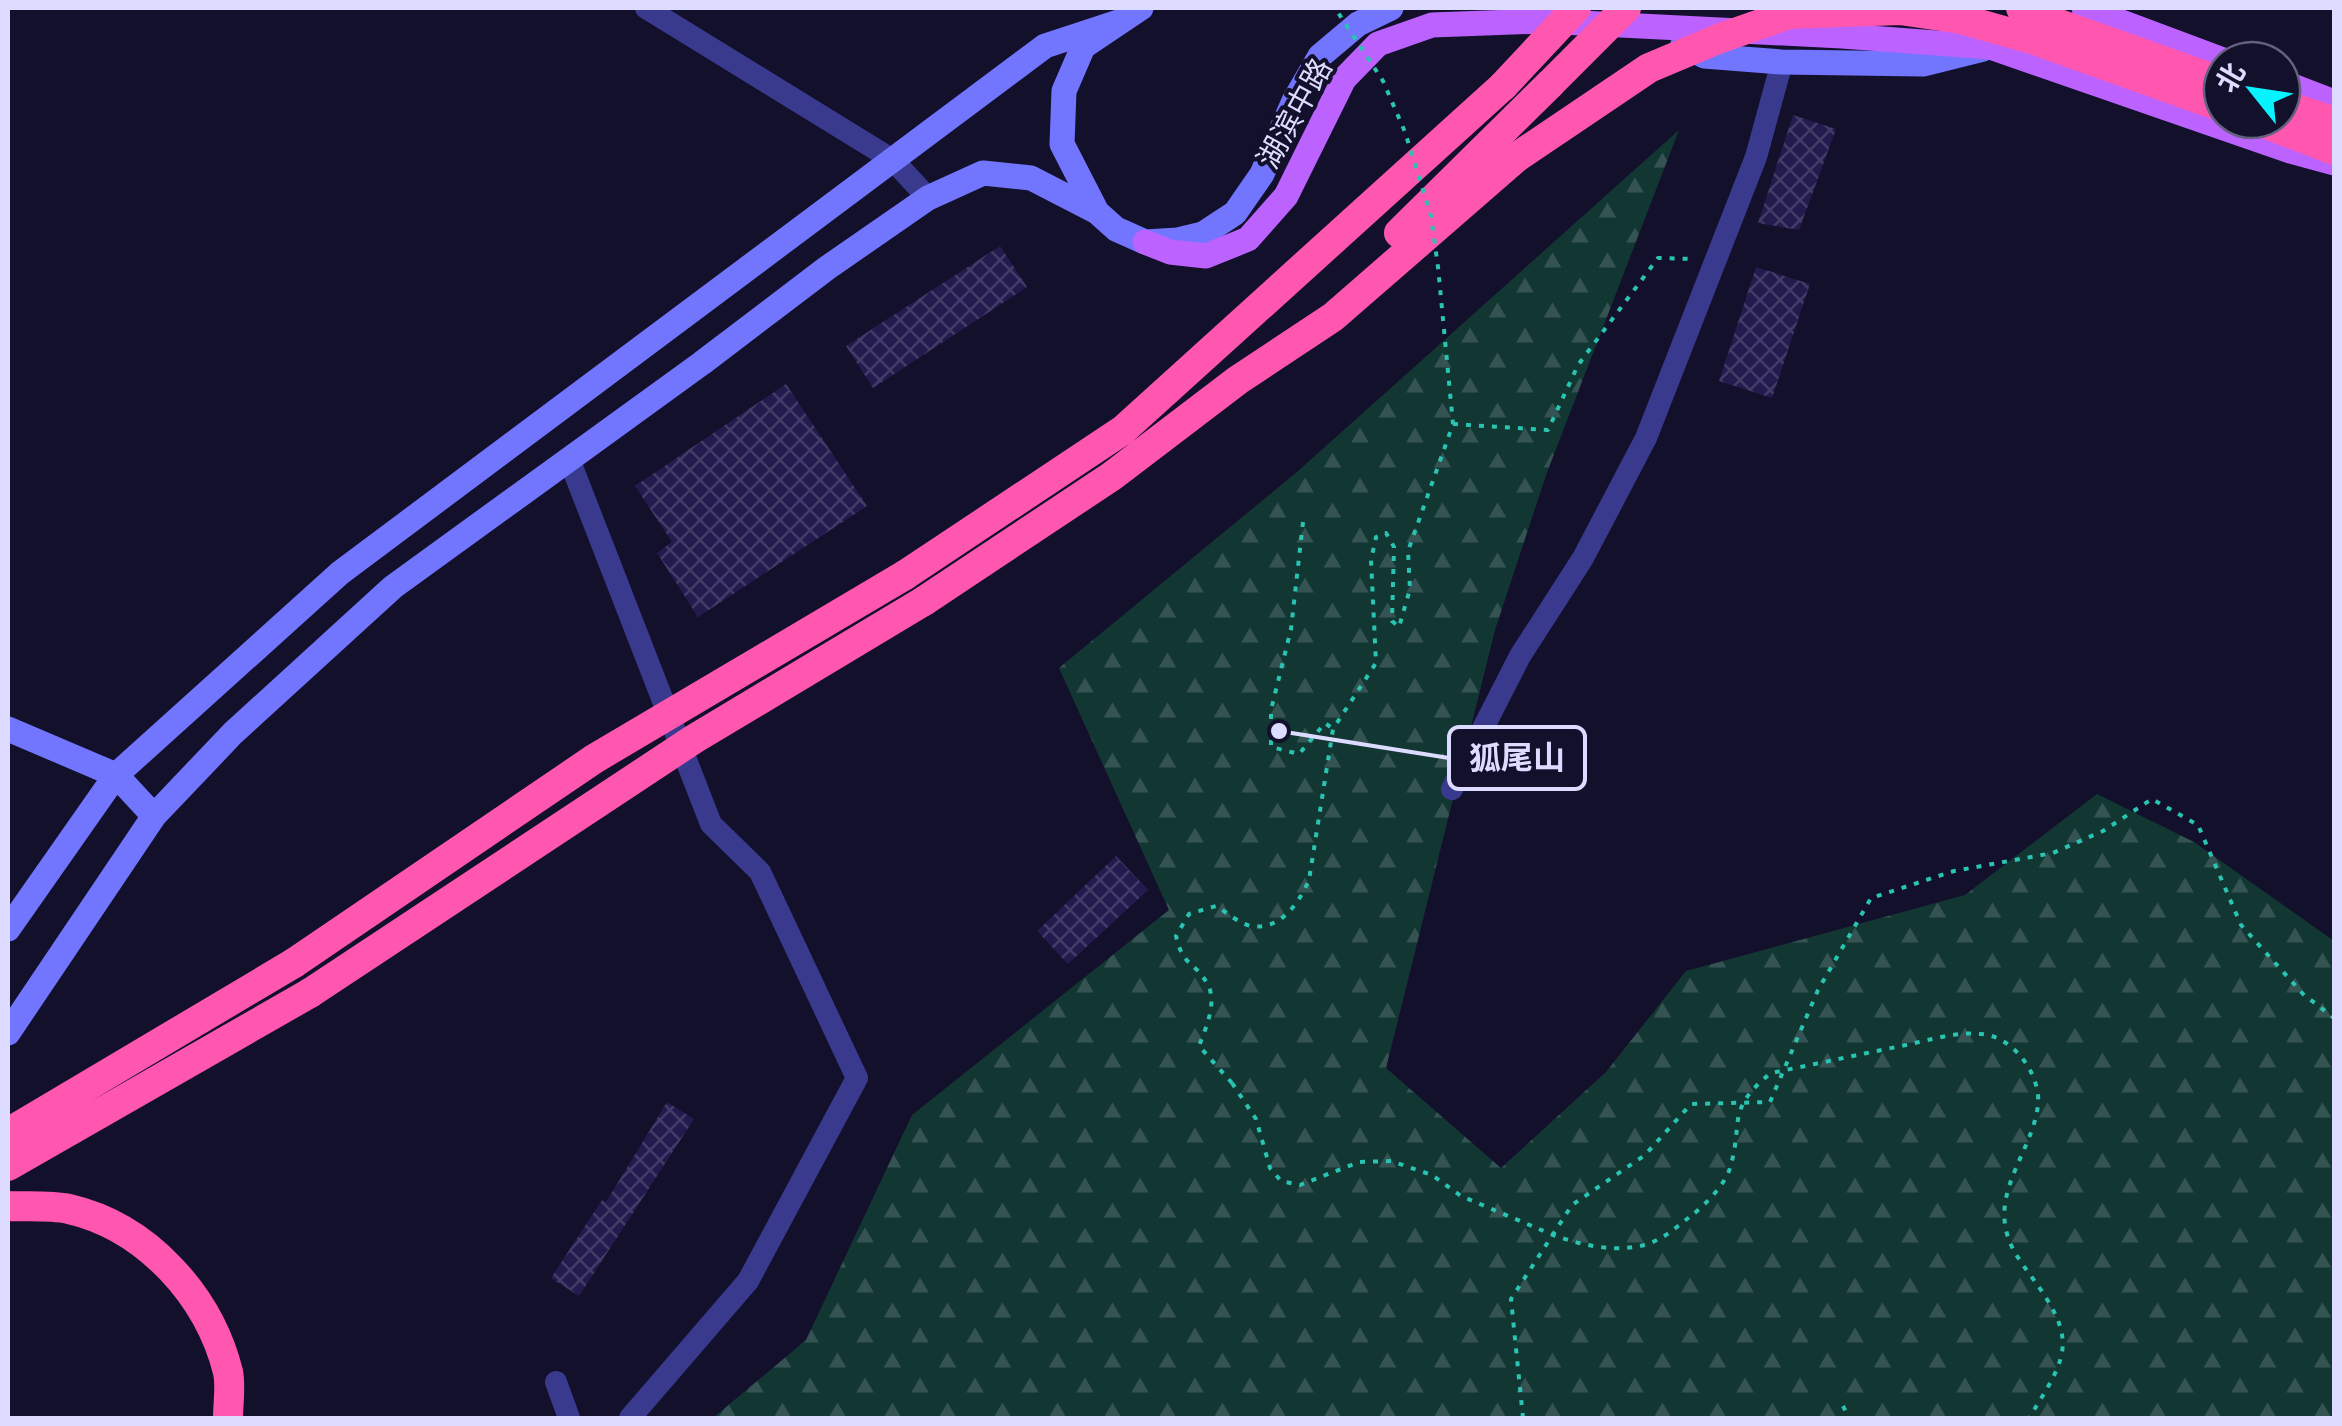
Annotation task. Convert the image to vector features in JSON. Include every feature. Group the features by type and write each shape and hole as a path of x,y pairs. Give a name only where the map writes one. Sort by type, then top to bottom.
{"highway":[{"path":"8,1133 294,963 594,759 905,575 1124,430 1504,86 1576,8"},
{"path":"1238,380 1408,225 1626,8"},
{"path":"2021,8 2202,75"},
{"path":"8,1166 310,993 694,739 924,601 1112,476 1238,380 1333,317 1518,158 1649,68 1718,38 1790,14 1900,10 1961,19 2032,39 2202,100"},
{"path":"2302,111 2334,122"},
{"path":"2302,138 2334,150"},
{"path":"8,1206 68,1209 120,1228 166,1262 202,1311 228,1374 228,1418"}],"main road":[{"path":"1097,212 1062,144 1064,91 1083,47 1142,8"},
{"path":"8,1033 154,816 233,734 392,587 928,198 984,173 1031,178 1145,242 1203,234 1235,213 1262,174 1294,101 1320,56 1358,24 1391,8"},
{"path":"1888,8 1910,41"},
{"path":"2084,8 2202,52"},
{"name":"湖滨中路","path":"1145,242 1170,252 1206,256 1248,238 1286,196 1344,78 1378,44 1432,24 1540,21 1990,48 2290,152 2334,162"},
{"path":"8,929 116,775 340,573 1045,46 1118,22"},
{"path":"1653,26 1704,56 1782,62 1923,64 1990,48"},
{"path":"2302,90 2334,102"},
{"path":"8,729 116,775 154,816"}],"street":[{"path":"646,8 893,160 928,198"},
{"path":"1452,789 1520,656 1583,558 1646,438 1756,157 1782,62"},
{"path":"569,459 711,824 760,872 857,1078 748,1281 630,1418"},
{"path":"556,1382 569,1418"}],"path":[{"path":"1335,8 1383,80 1425,190 1436,250 1453,424 1408,551 1410,589 1399,628 1392,620 1394,547 1386,533 1376,537 1370,560 1376,662 1333,729 1309,880 1300,902 1278,922 1251,926 1216,906 1189,914 1176,936 1180,956 1208,984 1211,1012 1200,1046 1232,1082 1256,1119 1270,1168 1281,1182 1300,1185 1359,1162 1391,1161 1432,1175 1462,1196 1572,1244 1624,1246 1658,1240 1703,1207 1729,1171 1736,1115 1750,1090 1772,1073 1938,1038 1984,1034 2012,1047 2035,1077 2038,1104 2007,1190 2004,1225 2012,1251 2054,1306 2064,1329 2064,1355 2029,1418"},
{"path":"1453,424 1548,430 1578,365 1658,258 1718,260"},
{"path":"1303,522 1291,630 1271,710 1271,747 1299,754 1325,723 1333,729"},
{"path":"1523,1418 1511,1300 1572,1205 1645,1155 1692,1104 1770,1102 1818,990 1871,898 1954,871 2053,853 2103,831 2152,798 2198,825 2242,925 2303,994 2334,1018"},
{"path":"1843,1406 1849,1418"}],"green space":[{"path":"1679,130 1546,475 1495,630 1386,1068 1501,1168 1606,1072 1686,971 1965,895 2097,794 2194,842 2334,941 2334,1418 713,1418 806,1340 912,1115 1169,910 1059,668 1297,472"}],"building":[{"path":"1793,115 1836,129 1799,230 1758,223"},
{"path":"1000,246 1027,287 873,388 846,346"},
{"path":"1756,267 1810,284 1772,398 1719,381"},
{"path":"786,384 867,506 698,617 657,553 672,542 635,486"},
{"path":"1116,856 1148,890 1068,964 1037,931"},
{"path":"667,1102 694,1119 579,1296 551,1278 602,1200 606,1202"}],"place":[{"name":"狐尾山","path":"1279,731"}]}
